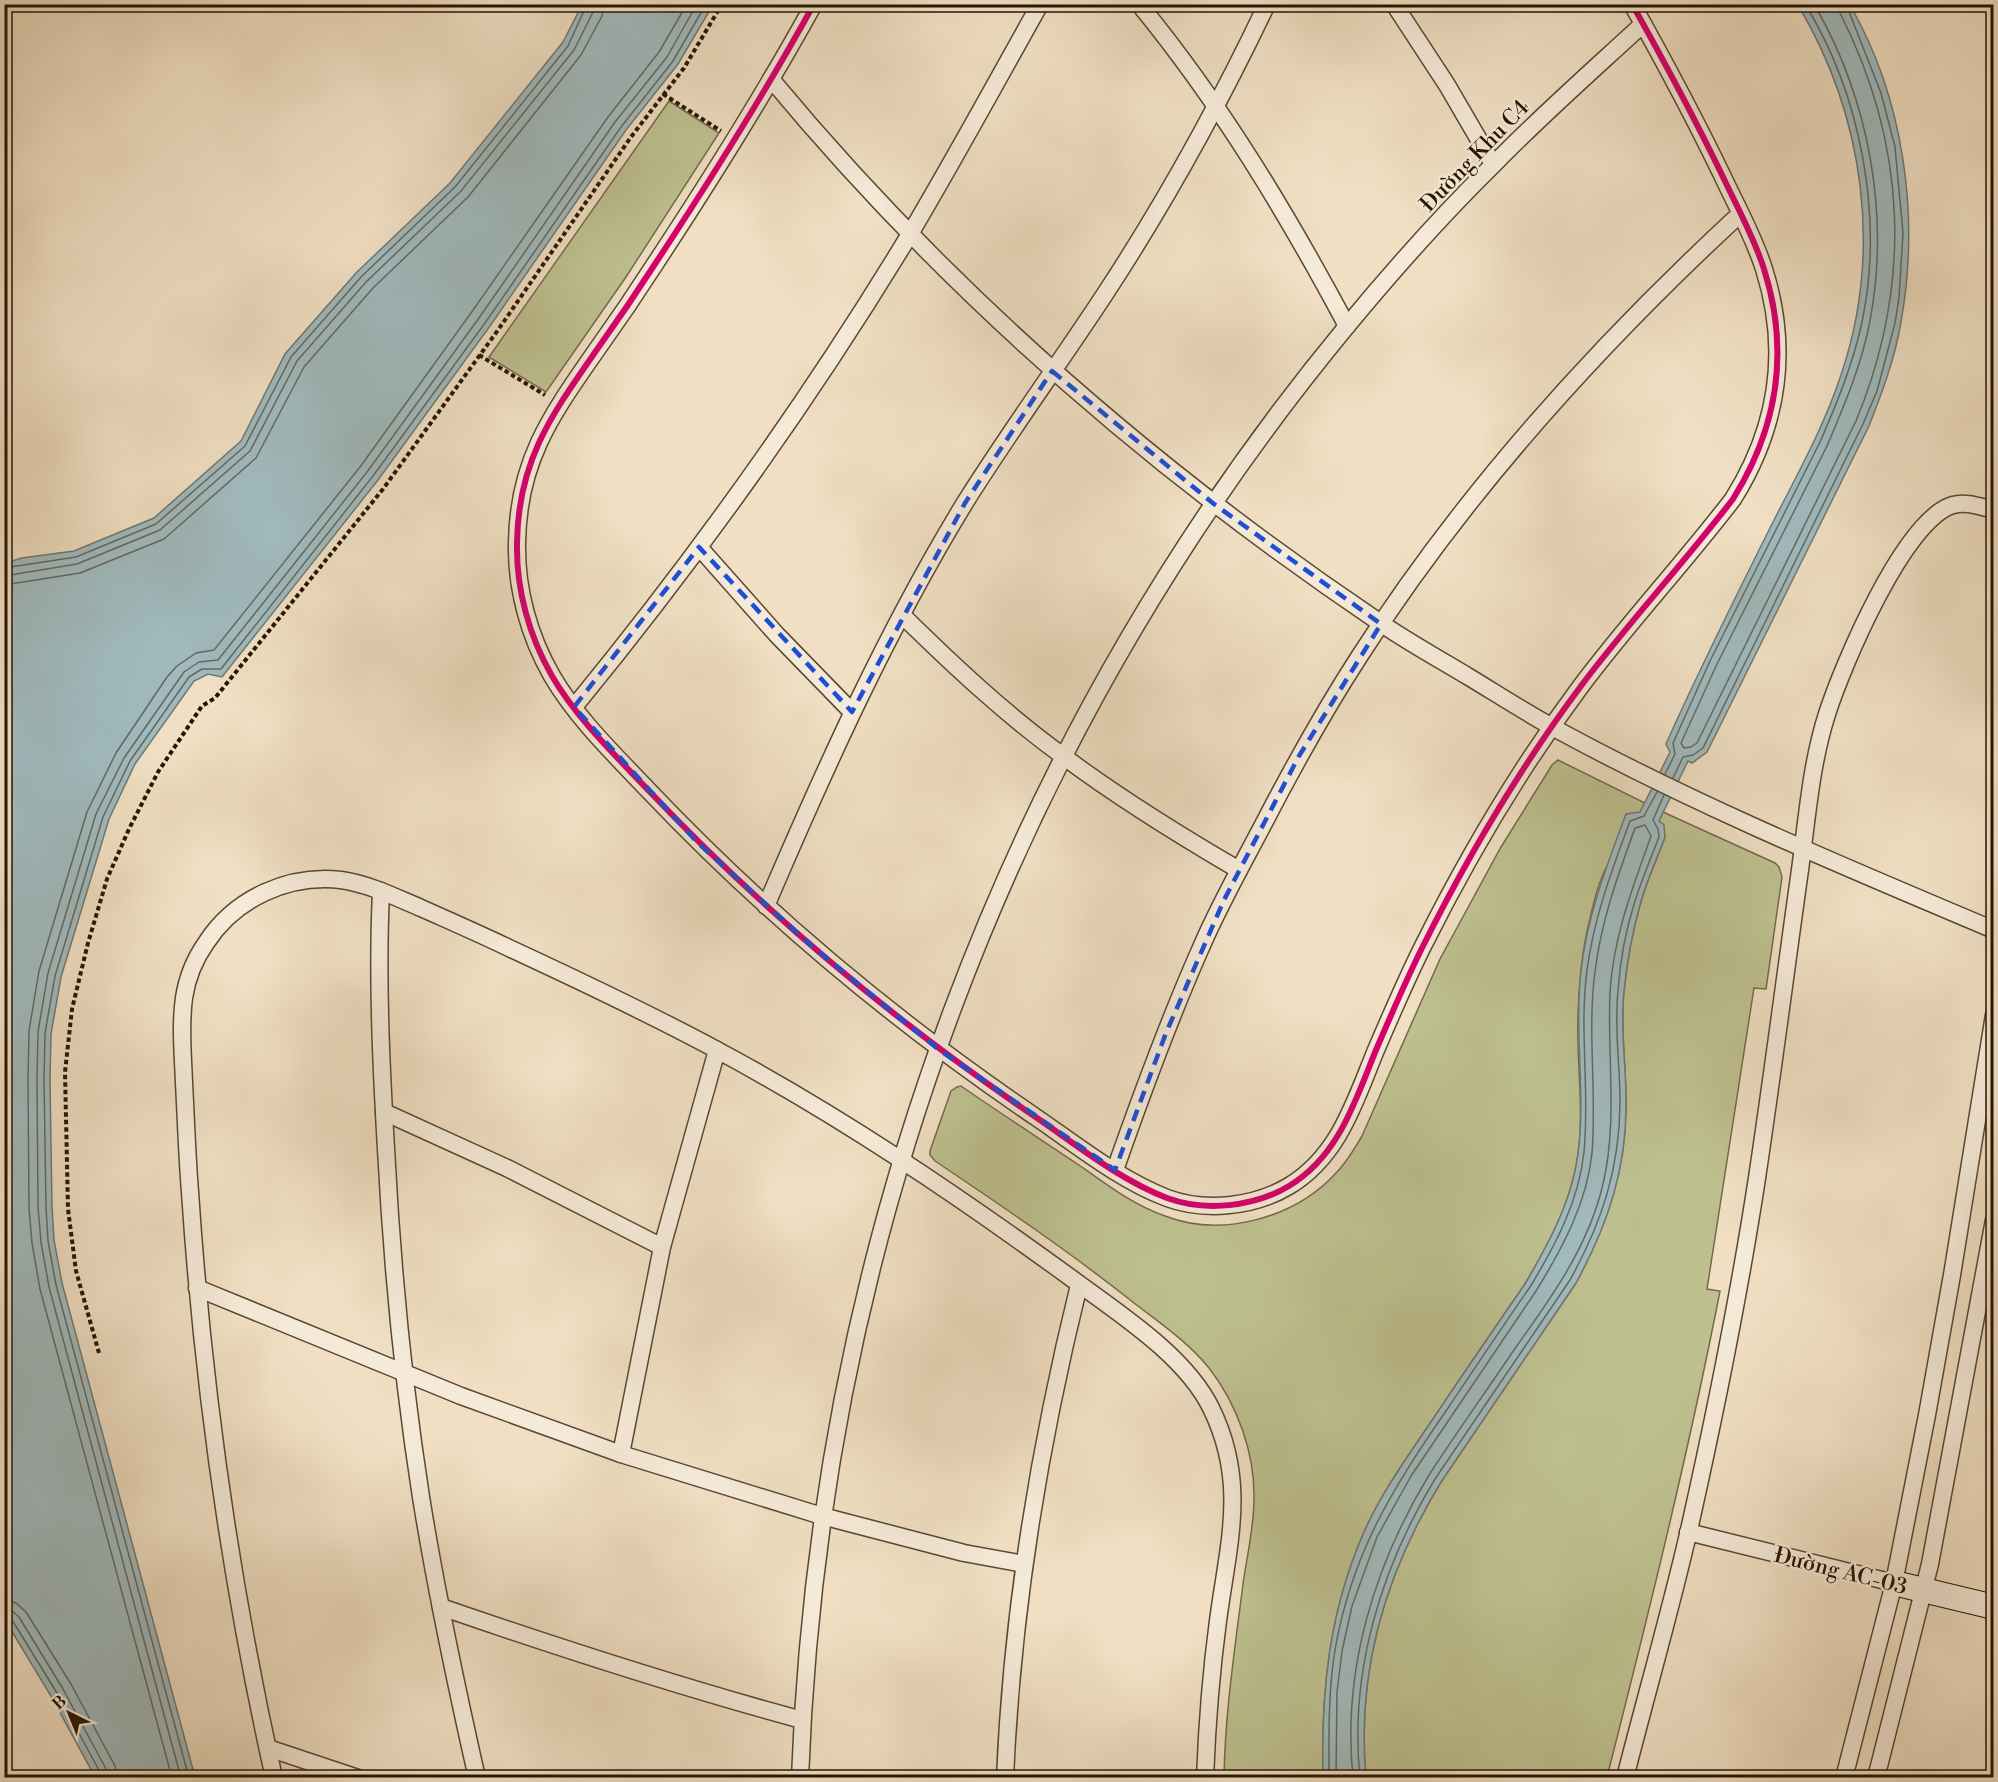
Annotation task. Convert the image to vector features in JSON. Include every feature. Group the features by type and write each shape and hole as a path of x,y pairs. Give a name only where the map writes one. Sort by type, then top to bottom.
{"street":[{"path":"814,4 771,80 654,266 556,408 542,433 528,468 517,533 522,596 539,650 554,679 574,707 676,820 766,906 850,979 938,1049 1115,1170 1166,1197 1185,1203 1220,1206 1237,1204 1273,1194 1291,1185 1322,1160 1342,1129 1437,917 1482,838 1577,692 1733,499 1762,441 1776,385 1778,346 1770,289 1740,214 1697,124 1632,4"},
{"path":"574,707 699,547 809,392 909,235 963,144 1040,4"},
{"path":"1139,4 1217,106 1278,202 1347,326"},
{"path":"766,906 852,712 902,615 970,495 1106,293 1155,214 1217,106 1268,4"},
{"path":"1394,4 1447,85 1493,164"},
{"name":"Đường Khu C4","path":"800,1778 806,1653 822,1516 853,1342 876,1246 901,1160 938,1049 1030,825 1063,757 1132,630 1214,504 1277,416 1347,326 1493,164 1643,24"},
{"path":"771,80 909,235 981,306 1052,371 1214,504 1381,624 1553,727 1687,795 1803,850 1994,930"},
{"path":"1115,1170 1166,1033 1204,942 1239,870 1319,722 1381,624 1448,533 1533,427 1630,319 1740,214"},
{"path":"1625,1778 1688,1532 1725,1357 1756,1181 1813,769 1827,714 1855,642 1884,585 1916,536 1942,510 1951,505 1964,504 1994,510"},
{"path":"699,547 777,635 852,712"},
{"path":"902,615 999,706 1063,757 1157,820 1239,870"},
{"path":"274,1778 230,1544 197,1288 182,1030 184,995 193,965 209,936 249,900 280,886 314,879 334,879 381,891 478,933 717,1050 901,1160 994,1222 1154,1341 1190,1375 1205,1395 1215,1415 1230,1458 1234,1483 1234,1508 1212,1668 1205,1778"},
{"path":"381,891 378,954 384,1112 390,1216 405,1373 421,1496 441,1607 477,1778"},
{"path":"1844,1778 1894,1583 1953,1275 1994,1015"},
{"path":"621,1454 662,1247 717,1050"},
{"path":"384,1112 507,1168 662,1247"},
{"path":"1876,1778 1924,1591 1958,1421 1994,1220"},
{"path":"1005,1778 1014,1641 1024,1564 1040,1461 1080,1285"},
{"path":"197,1288 405,1373 621,1454 822,1516 964,1553 1024,1564"},
{"name":"Đường AC-03","path":"1688,1532 1994,1607"},
{"path":"441,1607 623,1668 802,1720"},
{"path":"268,1748 358,1778"}],"path":[{"path":"99,1353 76,1271 68,1209 65,1072 72,1009 106,879 158,772 202,706 215,698 383,489 631,137 684,68 722,4"},
{"path":"663,94 724,133"},
{"path":"479,355 548,398"}],"highlighted area":[{"path":"1052,371 1214,504 1381,624 1299,756 1224,900 1166,1033 1115,1170 938,1049 813,947 697,842 574,707 699,547 852,712 965,503"}],"green space":[{"path":"669,101 719,133 626,277 546,392 489,357"},
{"path":"1558,760 1645,803 1603,873 1587,931 1578,1017 1579,1140 1571,1188 1551,1237 1525,1284 1396,1474 1364,1532 1352,1562 1335,1622 1326,1683 1323,1777 1224,1777 1231,1681 1254,1510 1254,1482 1248,1447 1236,1413 1209,1368 1183,1341 1061,1248 935,1161 930,1151 951,1091 961,1086 1120,1194 1165,1216 1210,1225 1233,1224 1256,1220 1300,1202 1336,1173 1362,1136 1440,959 1501,847 1552,765"},
{"path":"1663,812 1775,863 1782,877 1766,989 1754,988 1707,1289 1720,1291 1667,1535 1607,1777 1366,1778 1364,1739 1371,1661 1390,1587 1405,1551 1441,1482 1576,1283 1597,1239 1613,1195 1623,1149 1625,1125 1623,1005 1625,980 1640,905 1665,837 1659,821"}],"water":[{"path":"582,5 713,5 678,64 626,130 490,326 378,480 222,677 208,674 194,681 135,764 109,819 61,977 51,1034 54,1240 62,1283 195,1777 95,1777 51,1696 5,1620 5,563 22,558 74,551 154,518 241,441 285,354 356,273 450,183 563,42"},
{"path":"1798,5 1850,5 1883,79 1895,119 1903,159 1909,241 1901,322 1895,349 1869,426 1707,752 1692,763 1688,761 1659,821 1664,825 1665,837 1645,888 1637,916 1624,991 1625,1125 1619,1172 1606,1217 1576,1283 1441,1482 1405,1551 1390,1587 1371,1661 1364,1738 1366,1777 1323,1778 1326,1683 1335,1622 1352,1562 1364,1532 1396,1474 1525,1284 1551,1237 1571,1188 1580,1131 1579,994 1581,971 1588,930 1612,852 1626,814 1640,812 1670,752 1666,744 1691,690 1817,435 1841,375 1854,328 1861,280 1863,233 1860,185 1852,138 1821,48"}],"cycle path":[{"path":"814,4 717,168 634,296 566,394 541,438 524,486 517,543 519,578 531,628 552,676 573,707 598,737 694,837 835,966 985,1082 1116,1172 1167,1198 1213,1206 1261,1199 1289,1186 1306,1174 1333,1143 1352,1108 1423,946 1496,813 1581,686 1733,499 1760,444 1775,388 1777,359 1772,299 1764,269 1712,155 1632,4"}]}
